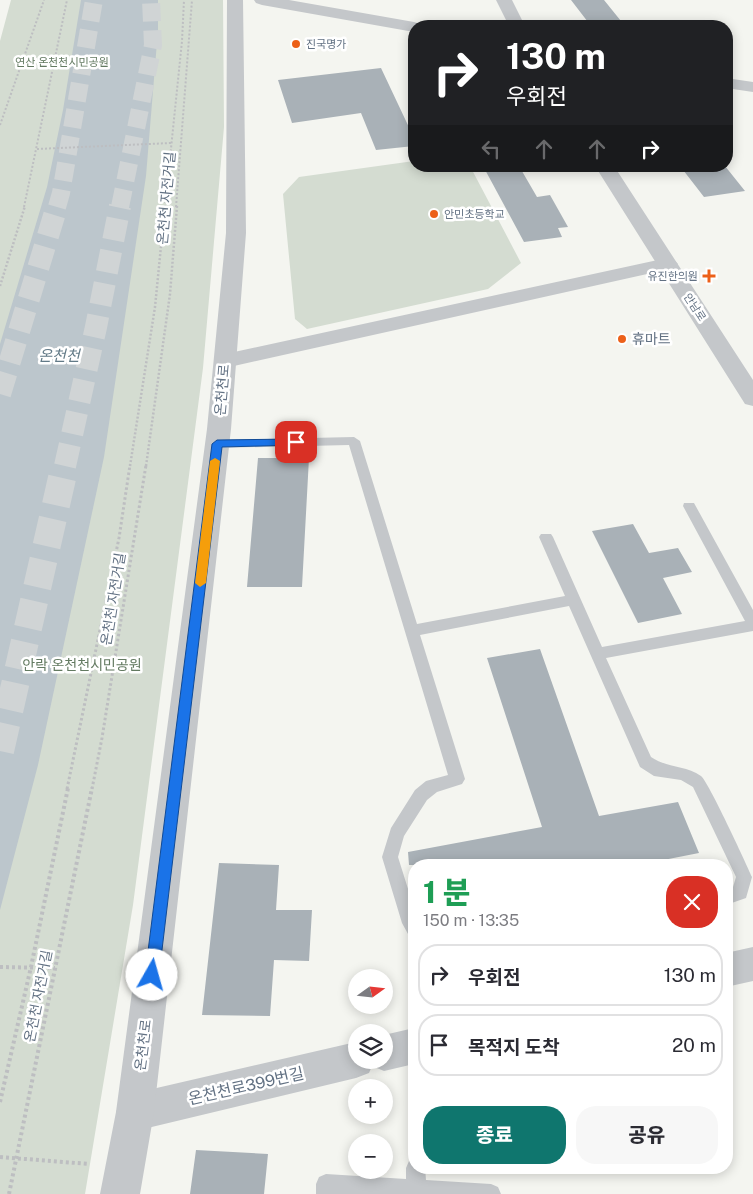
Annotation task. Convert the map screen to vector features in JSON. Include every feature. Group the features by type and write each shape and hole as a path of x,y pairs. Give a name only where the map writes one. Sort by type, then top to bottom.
{"street":[{"name":"온천천로","path":"120,1194 135,1112 217,444 225,361 236,233 235,0"},
{"path":"262,0 408,26"},
{"path":"504,0 514,20"},
{"path":"733,84 753,87"},
{"name":"안남로","path":"608,172 753,398"},
{"path":"225,361 667,264"},
{"path":"733,968 753,964"},
{"path":"393,1051 408,1047"},
{"name":"온천천로399번길","path":"135,1112 348,1062"}],"lane":[{"path":"217,444 354,441 457,779 432,786 421,795 397,833 390,857 408,916"},
{"path":"596,654 753,624 689,506"},
{"path":"546,537 645,762 660,771 684,774 698,782 744,877 740,892 733,894"},
{"path":"412,630 573,600"},
{"path":"416,1174 416,1189"},
{"path":"326,1194 326,1184 492,1194"}],"path":[{"path":"0,125 37,15 44,0"},
{"path":"0,286 26,199 68,0"},
{"path":"0,1102 31,967 119,538 155,307 184,0"},
{"name":"온천천 자전거길","path":"9,1194 102,738 153,414 170,294 192,0"},
{"path":"37,149 171,143"},
{"path":"0,967 55,968"},
{"path":"0,1157 125,1167"}],"green space":[{"name":"안락 온천천시민공원","path":"11,0 223,0 224,127 203,368 133,905 85,1194 0,1194 0,41"},
{"path":"408,162 408,172 473,172 521,263 488,289 307,329 295,319 283,194 299,177"}],"water":[{"name":"온천천","path":"81,0 158,0 158,30 146,176 104,457 38,765 0,910 0,344 47,187 63,110"}],"building":[{"path":"571,0 604,0 620,20 586,20"},
{"path":"381,68 408,125 408,147 376,150 361,113 292,123 278,80"},
{"path":"486,172 522,172 537,197 550,195 568,227 558,228 562,237 524,242"},
{"path":"685,172 730,172 745,191 704,197"},
{"path":"258,458 309,458 302,587 247,587"},
{"path":"633,524 649,553 678,548 692,572 663,578 682,614 638,623 592,531"},
{"path":"540,649 599,816 678,802 699,853 668,859 409,859 408,852 542,827 487,658"},
{"path":"219,863 279,865 276,910 312,910 309,961 274,960 270,1016 202,1015"},
{"path":"196,1150 268,1154 264,1194 190,1194"}],"tunnel":[{"path":"57,207 94,0"},
{"path":"120,207 153,45 151,0"},
{"path":"0,394 57,206"},
{"path":"65,466 96,327 120,206"},
{"path":"0,751 65,465"}],"slow traffic":[{"path":"200,583 215,461"}],"place":[{"name":"진국명가","path":"296,44"},
{"name":"안민초등학교","path":"434,214"},
{"name":"유진한의원","path":"709,276"},
{"name":"휴마트","path":"622,339"}],"route":[{"path":"152,975 217,444 296,442"}],"park label":[{"name":"연산 온천천시민공원","path":"62,62"}]}
